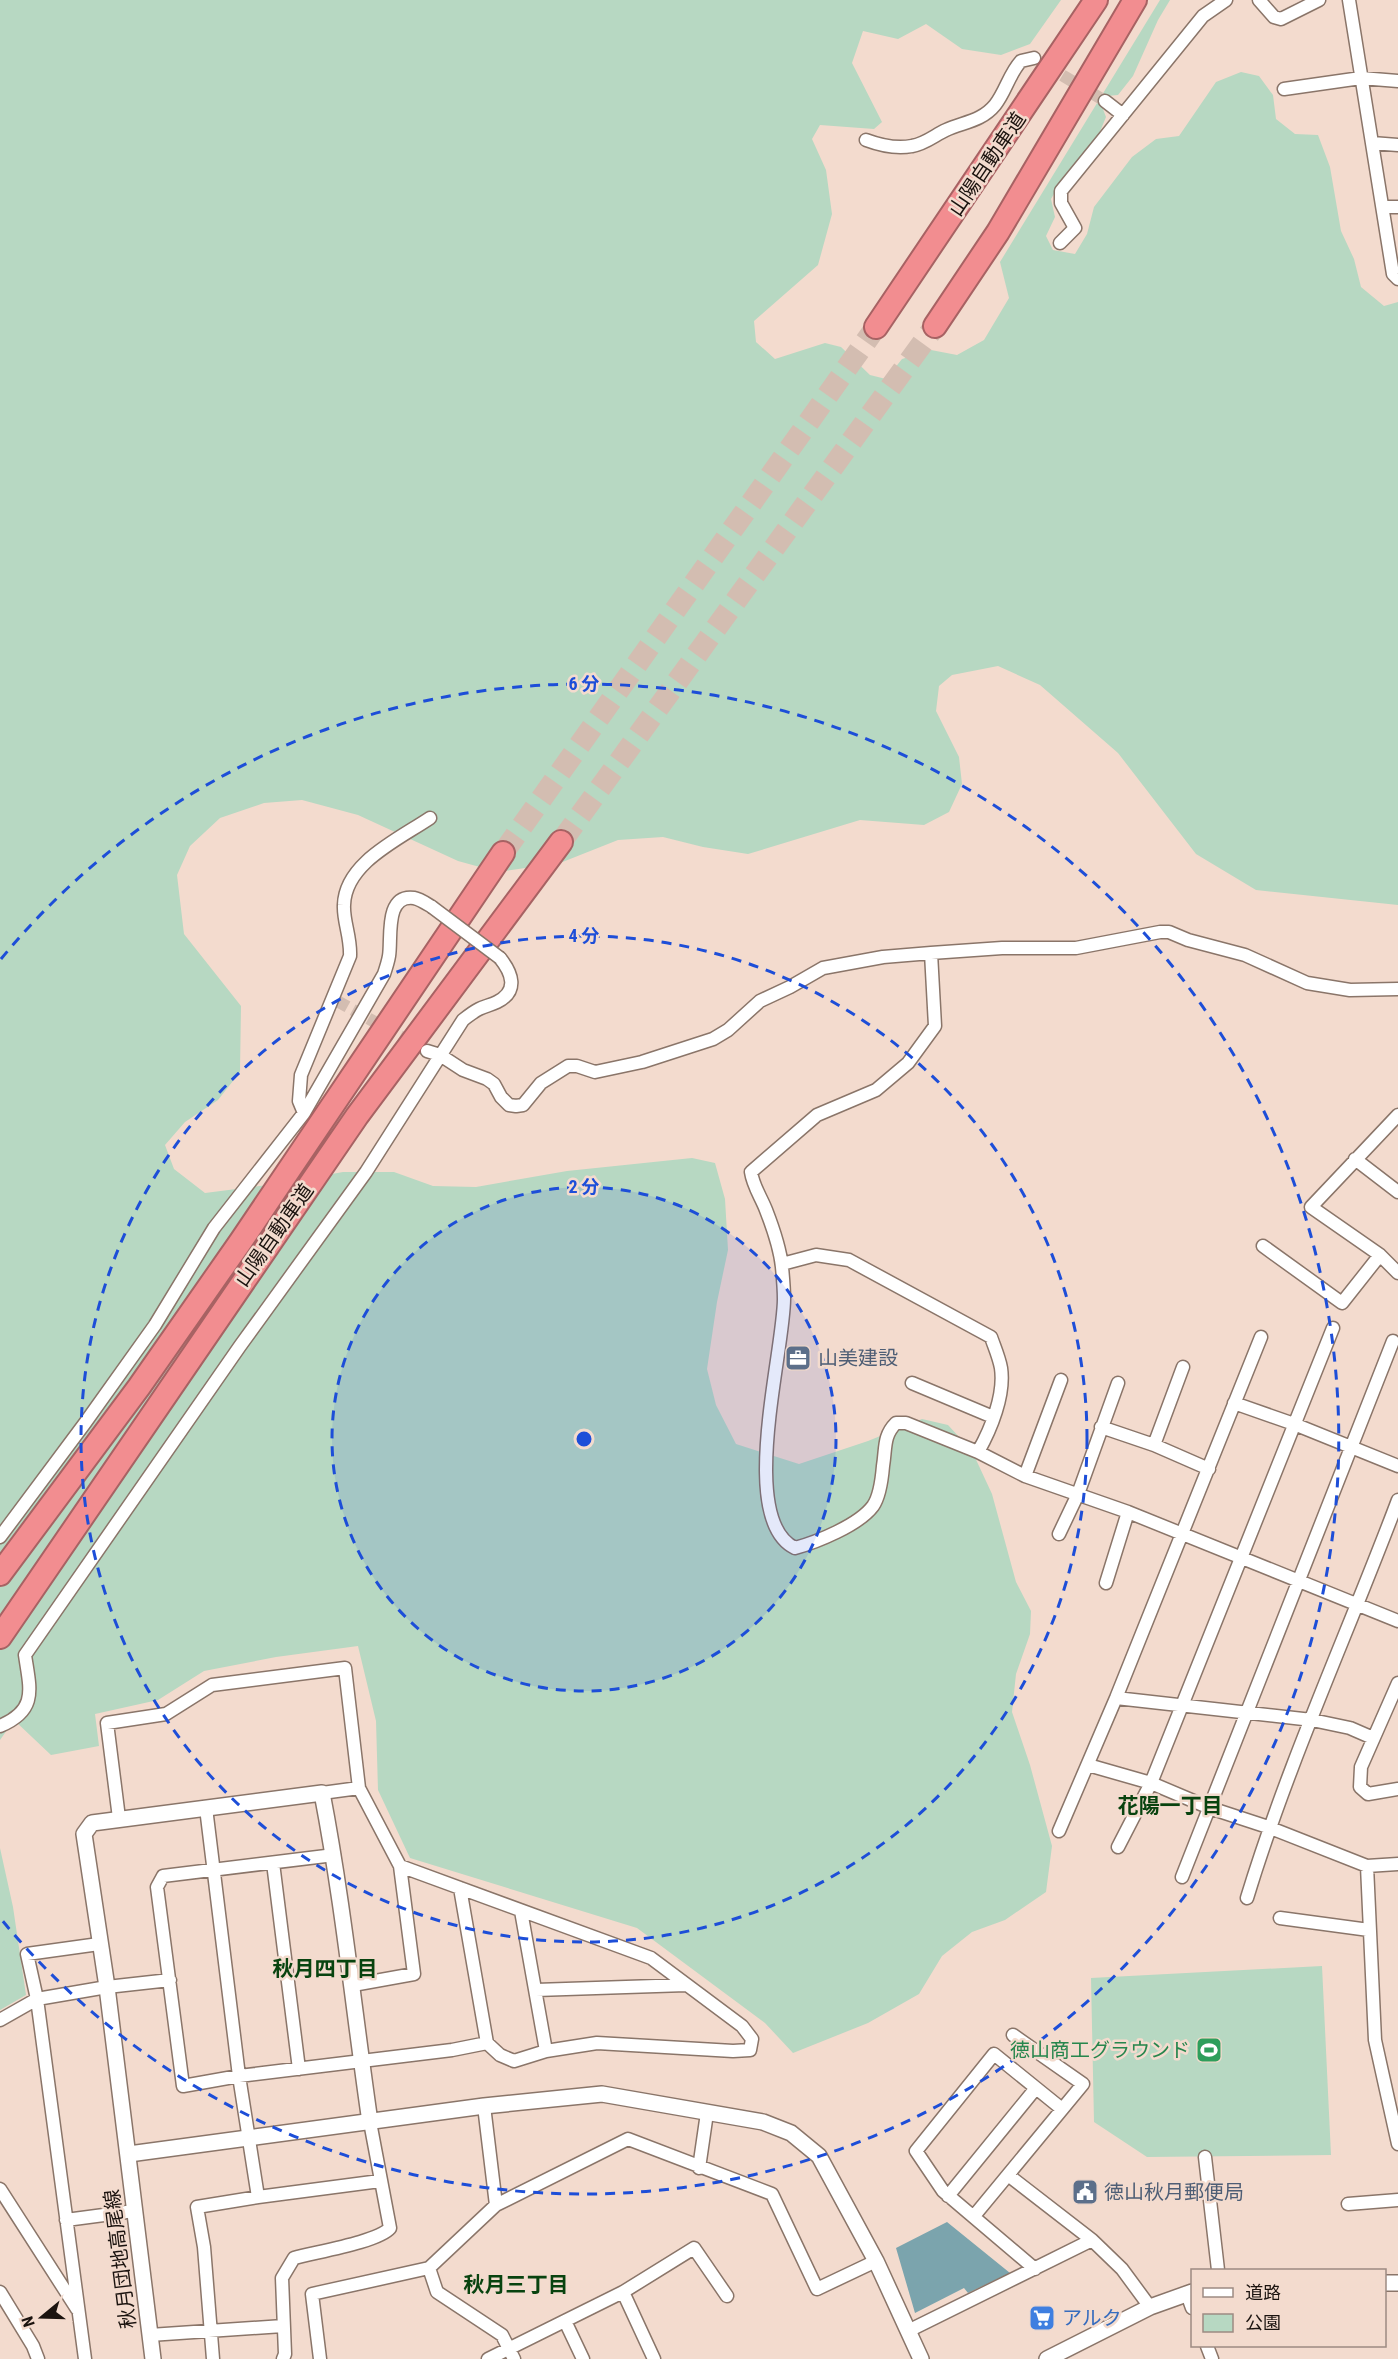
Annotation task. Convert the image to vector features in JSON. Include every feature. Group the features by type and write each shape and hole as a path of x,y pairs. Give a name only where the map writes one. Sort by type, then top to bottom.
{"highway":[{"name":"山陽自動車道","path":"876,327 1096,0"},
{"name":"山陽自動車道","path":"935,326 998,232 1135,0"},
{"name":"山陽自動車道","path":"0,1637 357,1116 561,842"},
{"name":"山陽自動車道","path":"0,1574 139,1387 503,854"}],"street":[{"path":"1060,243 1075,228 1061,203 1061,191 1203,16 1226,0"},
{"path":"1263,1 1274,17 1281,19 1319,0"},
{"path":"1349,0 1393,274 1398,279"},
{"path":"866,141 883,146 913,146 946,130 978,119 995,105 1004,92 1013,70 1021,61 1035,58"},
{"path":"1284,89 1361,78 1398,81"},
{"path":"1105,101 1123,115"},
{"path":"1372,143 1398,145"},
{"path":"1383,207 1398,207"},
{"path":"304,1113 299,1101 301,1076 350,956 351,945 343,908 345,893 351,880 379,852 430,818"},
{"path":"0,1537 155,1325 214,1228 304,1113 384,974 389,958 390,919 394,908 403,900 415,898 432,907 500,958 509,969 513,982 509,993 498,1002 480,1008 463,1020 366,1172 240,1346 25,1655 30,1687 29,1701 23,1712 0,1726"},
{"path":"427,1051 440,1055 464,1070 487,1079 494,1084 501,1097 509,1105 523,1105 541,1083 568,1066 577,1066 596,1072 642,1062 712,1039 728,1030 760,1001 823,968 883,957 931,953 1002,948 1076,948 1160,932 1169,932 1188,940 1245,955 1307,983 1350,990 1398,989"},
{"path":"931,953 935,1026 908,1063 876,1090 817,1115 751,1172 752,1181 773,1231 782,1264 784,1300 768,1423 767,1458 772,1520 785,1543 795,1548 814,1543 868,1512 879,1491 887,1431 896,1423 906,1423 978,1452 1025,1476 1128,1512 1398,1621"},
{"path":"1398,1115 1311,1207 1380,1255 1398,1273"},
{"path":"1355,1159 1398,1192"},
{"path":"1263,1246 1342,1304 1380,1255"},
{"path":"782,1264 816,1255 849,1260 990,1336 1001,1367 1000,1386 987,1436 978,1452"},
{"path":"1118,1847 1151,1783 1333,1328"},
{"path":"1059,1831 1116,1698 1261,1337"},
{"path":"1182,1877 1393,1341"},
{"path":"1154,1445 1183,1367"},
{"path":"1025,1476 1061,1380"},
{"path":"912,1383 993,1417"},
{"path":"1059,1534 1077,1494 1118,1383"},
{"path":"1233,1403 1294,1424 1351,1449 1398,1466"},
{"path":"1101,1426 1154,1445 1209,1469"},
{"path":"1247,1898 1268,1827 1398,1500"},
{"path":"1106,1582 1128,1512"},
{"path":"118,1818 107,1723 166,1714 212,1685 345,1668 359,1788 400,1866 414,1974 353,1985"},
{"path":"1398,1683 1361,1767 1360,1787 1368,1794 1398,1790"},
{"path":"1116,1698 1312,1720 1350,1728 1373,1738"},
{"path":"1088,1765 1151,1783 1210,1808 1268,1827 1367,1866 1398,1864"},
{"path":"283,2359 285,2354 282,2278 294,2258 371,2239 385,2234 390,2228 370,2122 353,1985 334,1855 322,1793 359,1788"},
{"name":"秋月団地高尾線","path":"153,2359 129,2154 84,1834 92,1823 118,1818 322,1793"},
{"path":"206,1808 239,2076 258,2197"},
{"path":"334,1855 163,1876 157,1887 183,2086 239,2076 452,2050 487,2043"},
{"path":"273,1863 299,2069"},
{"path":"400,1866 651,1958 742,2026 752,2039 750,2050 597,2043 546,2051 514,2061 500,2055 487,2043 460,1888"},
{"path":"1367,1866 1375,2040 1398,2144"},
{"path":"522,1911 546,2051"},
{"path":"1280,1918 1369,1930"},
{"path":"85,2359 37,2000 27,1954 99,1944"},
{"path":"0,2020 37,2000 107,1987 170,1980"},
{"path":"536,1990 686,1985"},
{"path":"974,2216 1083,2084 1013,2035"},
{"path":"1035,2269 948,2196 916,2151 994,2054 1062,2109"},
{"path":"948,2196 1036,2088"},
{"path":"129,2154 484,2106 602,2094 763,2122 791,2133 819,2156 876,2261 921,2359"},
{"path":"484,2106 496,2205"},
{"path":"699,2168 706,2113"},
{"path":"320,2359 312,2294 429,2268 496,2205 628,2139 772,2194 817,2289 876,2261"},
{"path":"1205,2157 1218,2269"},
{"path":"1008,2175 1092,2240 1122,2269 1150,2307"},
{"path":"213,2359 204,2247 197,2207 380,2181"},
{"path":"0,2187 79,2312"},
{"path":"1348,2204 1398,2200"},
{"path":"66,2220 134,2211"},
{"path":"908,2331 1092,2240"},
{"path":"488,2359 511,2354 622,2292 694,2248 727,2296"},
{"path":"429,2268 437,2292 502,2335 511,2354"},
{"path":"0,2292 33,2346 38,2359"},
{"path":"622,2292 654,2359"},
{"path":"1047,2359 1150,2307 1191,2298"},
{"path":"565,2322 583,2359"},
{"path":"150,2334 284,2326"}],"green space":[{"path":"0,0 1061,0 1030,44 1001,55 962,49 926,24 898,39 863,31 852,63 882,122 874,129 820,125 812,139 826,170 832,214 818,265 754,321 756,342 775,359 825,343 841,347 870,375 886,379 902,359 931,350 957,355 984,340 1009,298 1000,262 1160,0 1170,0 1158,20 1133,76 1118,95 1107,96 1101,104 1106,117 1099,134 1065,175 1051,199 1055,217 1046,236 1053,250 1075,254 1087,234 1094,207 1132,157 1156,139 1179,136 1216,82 1241,72 1259,76 1273,95 1276,119 1295,134 1318,135 1330,167 1341,231 1354,259 1361,287 1384,306 1398,302 1398,905 1256,890 1196,854 1118,753 1040,685 998,666 952,675 939,686 936,711 959,757 962,784 949,812 924,825 860,820 748,854 703,847 663,837 618,840 560,863 498,872 458,861 358,815 302,800 264,803 220,818 190,846 177,875 184,934 241,1006 240,1072 218,1100 185,1122 165,1145 174,1169 205,1193 343,1172 394,1172 433,1186 476,1187 567,1171 692,1158 715,1163 725,1199 728,1250 707,1369 716,1405 736,1444 799,1464 868,1441 922,1419 948,1425 972,1451 992,1494 1016,1582 1031,1611 1030,1634 1016,1674 1012,1712 1030,1765 1052,1846 1046,1892 1005,1920 972,1932 942,1956 919,1994 868,2023 793,2053 765,2023 637,1928 410,1858 378,1790 376,1721 358,1646 276,1657 204,1671 158,1700 95,1714 99,1746 51,1755 14,1720 0,1740"},
{"path":"0,1848 13,1907 26,1995 0,2010"},
{"name":"徳山商工グラウンド","path":"1322,1966 1331,2155 1147,2157 1094,2122 1091,1978"}],"water":[{"path":"947,2222 1010,2273 968,2293 964,2288 915,2313 896,2248"}],"tunnel":[{"path":"1047,66 1105,101"},
{"path":"561,842 935,326"},
{"path":"503,853 876,327"},
{"path":"337,1001 427,1051"}],"place":[{"name":"山美建設","path":"798,1358"},
{"name":"徳山商工グラウンド","path":"1209,2050"},
{"name":"徳山秋月郵便局","path":"1085,2192"},
{"name":"アルク","path":"1042,2318"}],"district":[{"name":"花陽一丁目","path":"1170,1806"},
{"name":"秋月四丁目","path":"325,1969"},
{"name":"秋月三丁目","path":"516,2285"}]}
